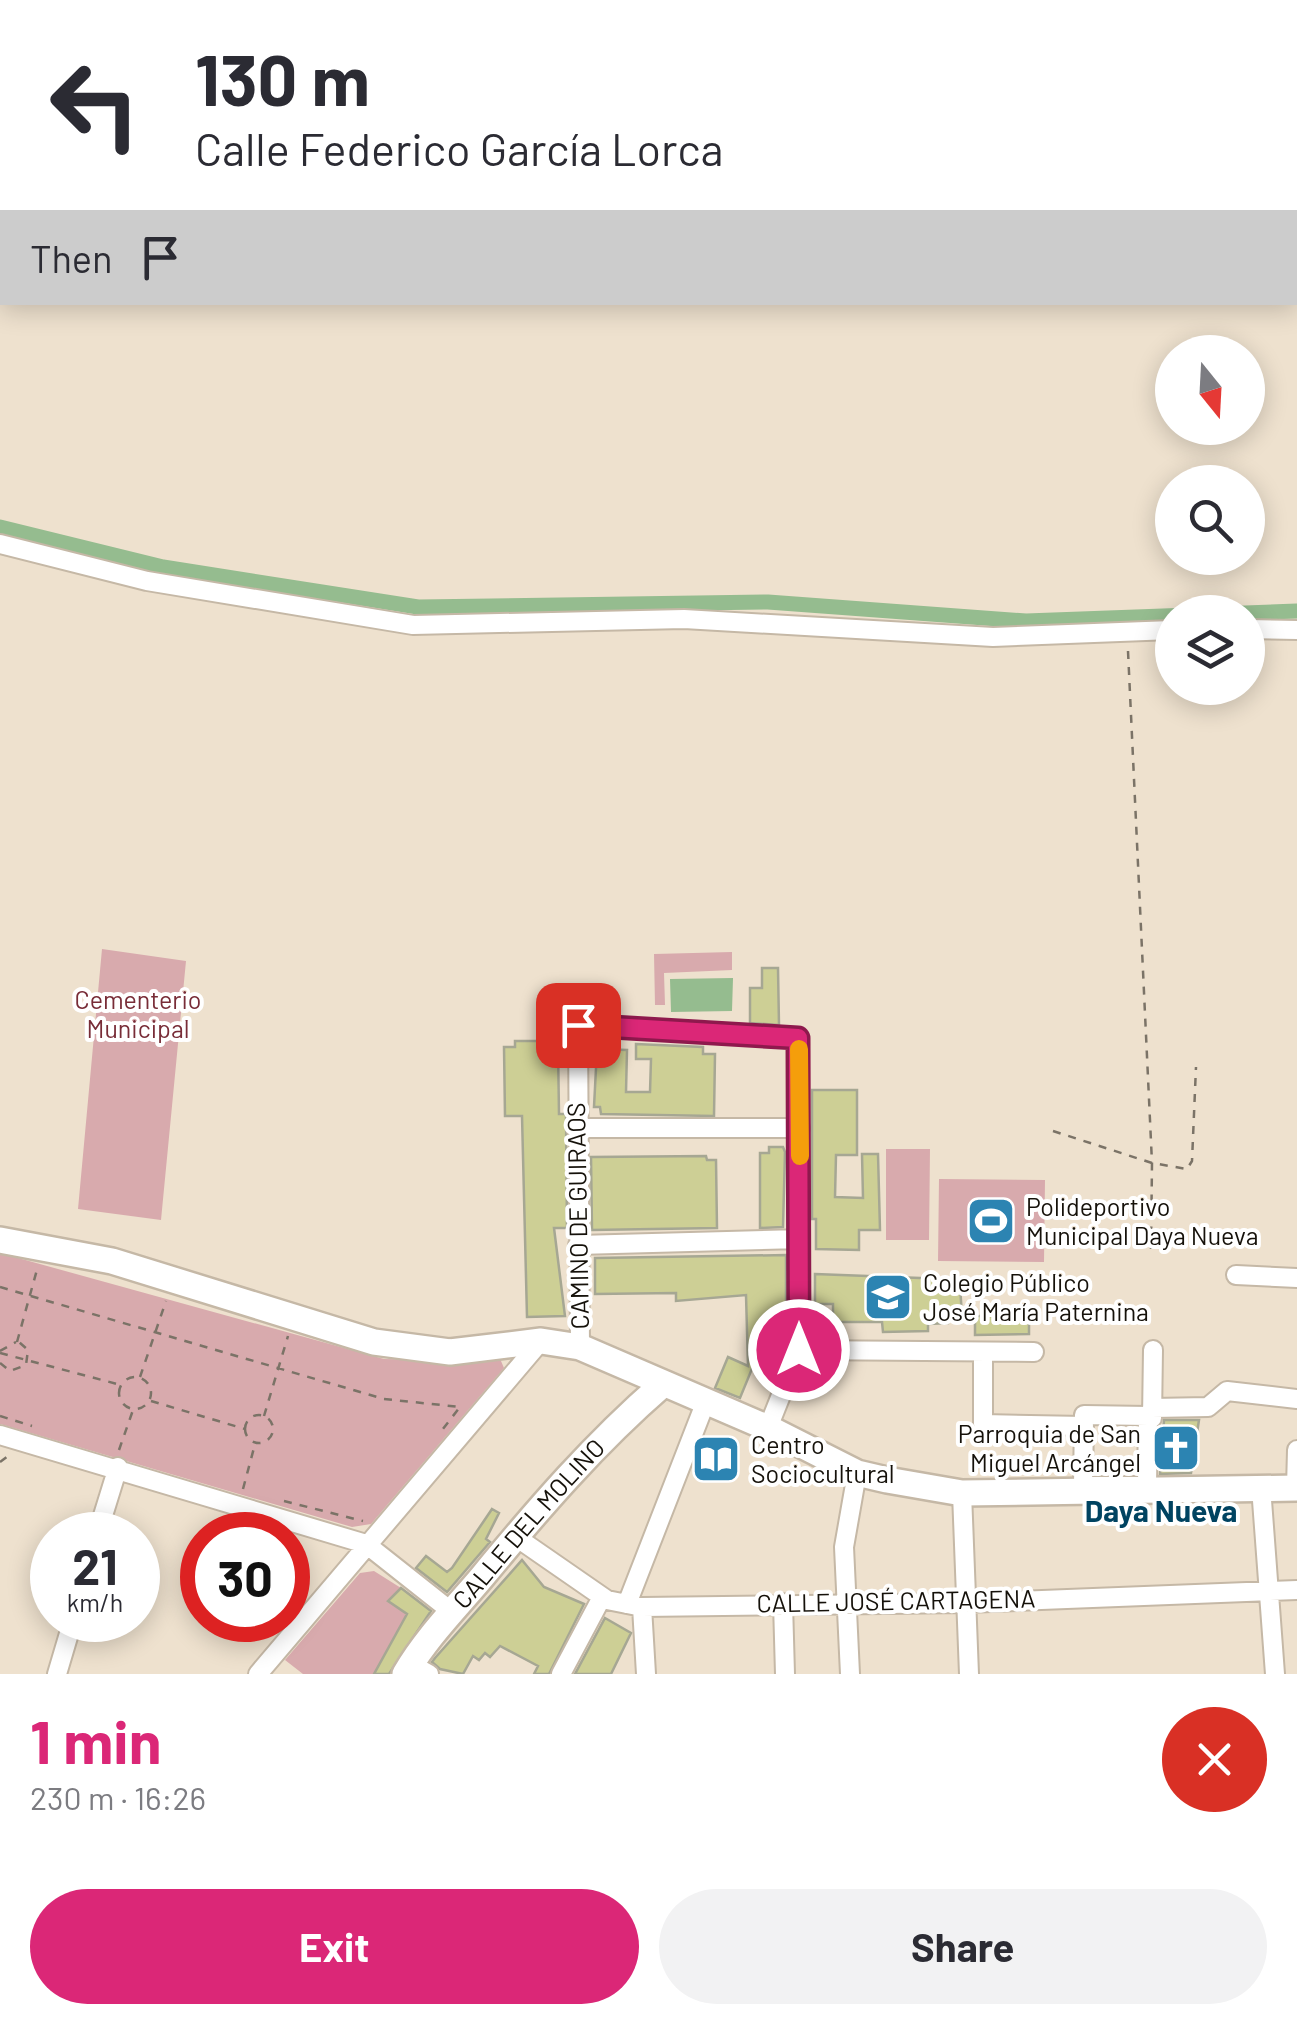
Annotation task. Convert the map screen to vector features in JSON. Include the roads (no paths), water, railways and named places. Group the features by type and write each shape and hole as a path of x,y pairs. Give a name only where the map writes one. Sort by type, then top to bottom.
{"street":[{"path":"0,544 147,580 413,624 684,618 993,637 1155,631"},
{"path":"1265,629 1297,630"},
{"name":"CAMINO DE GUIRAOS","path":"580,1347 578,1025 798,1038 800,1128"},
{"path":"576,1128 800,1128 799,1350 768,1428"},
{"path":"0,1224 44,1253"},
{"path":"578,1245 800,1238"},
{"path":"0,1240 44,1253 112,1261 374,1342 450,1352 541,1341 580,1347 768,1428 856,1473 962,1493 1296,1488 1297,1450"},
{"path":"1236,1274 1297,1278"},
{"path":"258,1674 541,1341"},
{"path":"799,1350 1034,1352"},
{"path":"1152,1488 1153,1350"},
{"path":"983,1352 983,1424 1084,1426"},
{"name":"CALLE DEL MOLINO","path":"415,1671 452,1612 516,1536 600,1439 662,1385"},
{"path":"1152,1408 1208,1406 1227,1391 1297,1400"},
{"path":"646,1674 634,1606 706,1401"},
{"path":"1084,1415 1148,1416 1147,1486 1083,1486 1084,1426 1084,1415"},
{"path":"1,1439 118,1460 366,1544 452,1612"},
{"path":"103,1512 118,1460"},
{"path":"850,1674 846,1520 856,1473"},
{"path":"1261,1487 1275,1674"},
{"path":"962,1493 969,1674"},
{"name":"CALLE JOSÉ CARTAGENA","path":"516,1536 602,1598 634,1606 966,1603 1297,1590"},
{"path":"561,1674 602,1598"},
{"path":"783,1603 786,1674"},
{"path":"57,1674 66,1642"}],"waterway":[{"path":"0,527 163,567 418,607 768,602 1026,621 1297,611"}],"place":[{"name":"Polideportivo Municipal Daya Nueva","path":"991,1221"},
{"name":"Colegio Público José María Paternina","path":"888,1297"},
{"name":"Parroquia de San Miguel Arcángel","path":"1176,1448"},
{"name":"Centro Sociocultural","path":"716,1459"}],"district":[{"name":"Daya Nueva","path":"1161,1512"}],"park label":[{"name":"Cementerio Municipal","path":"138,1014"}]}
